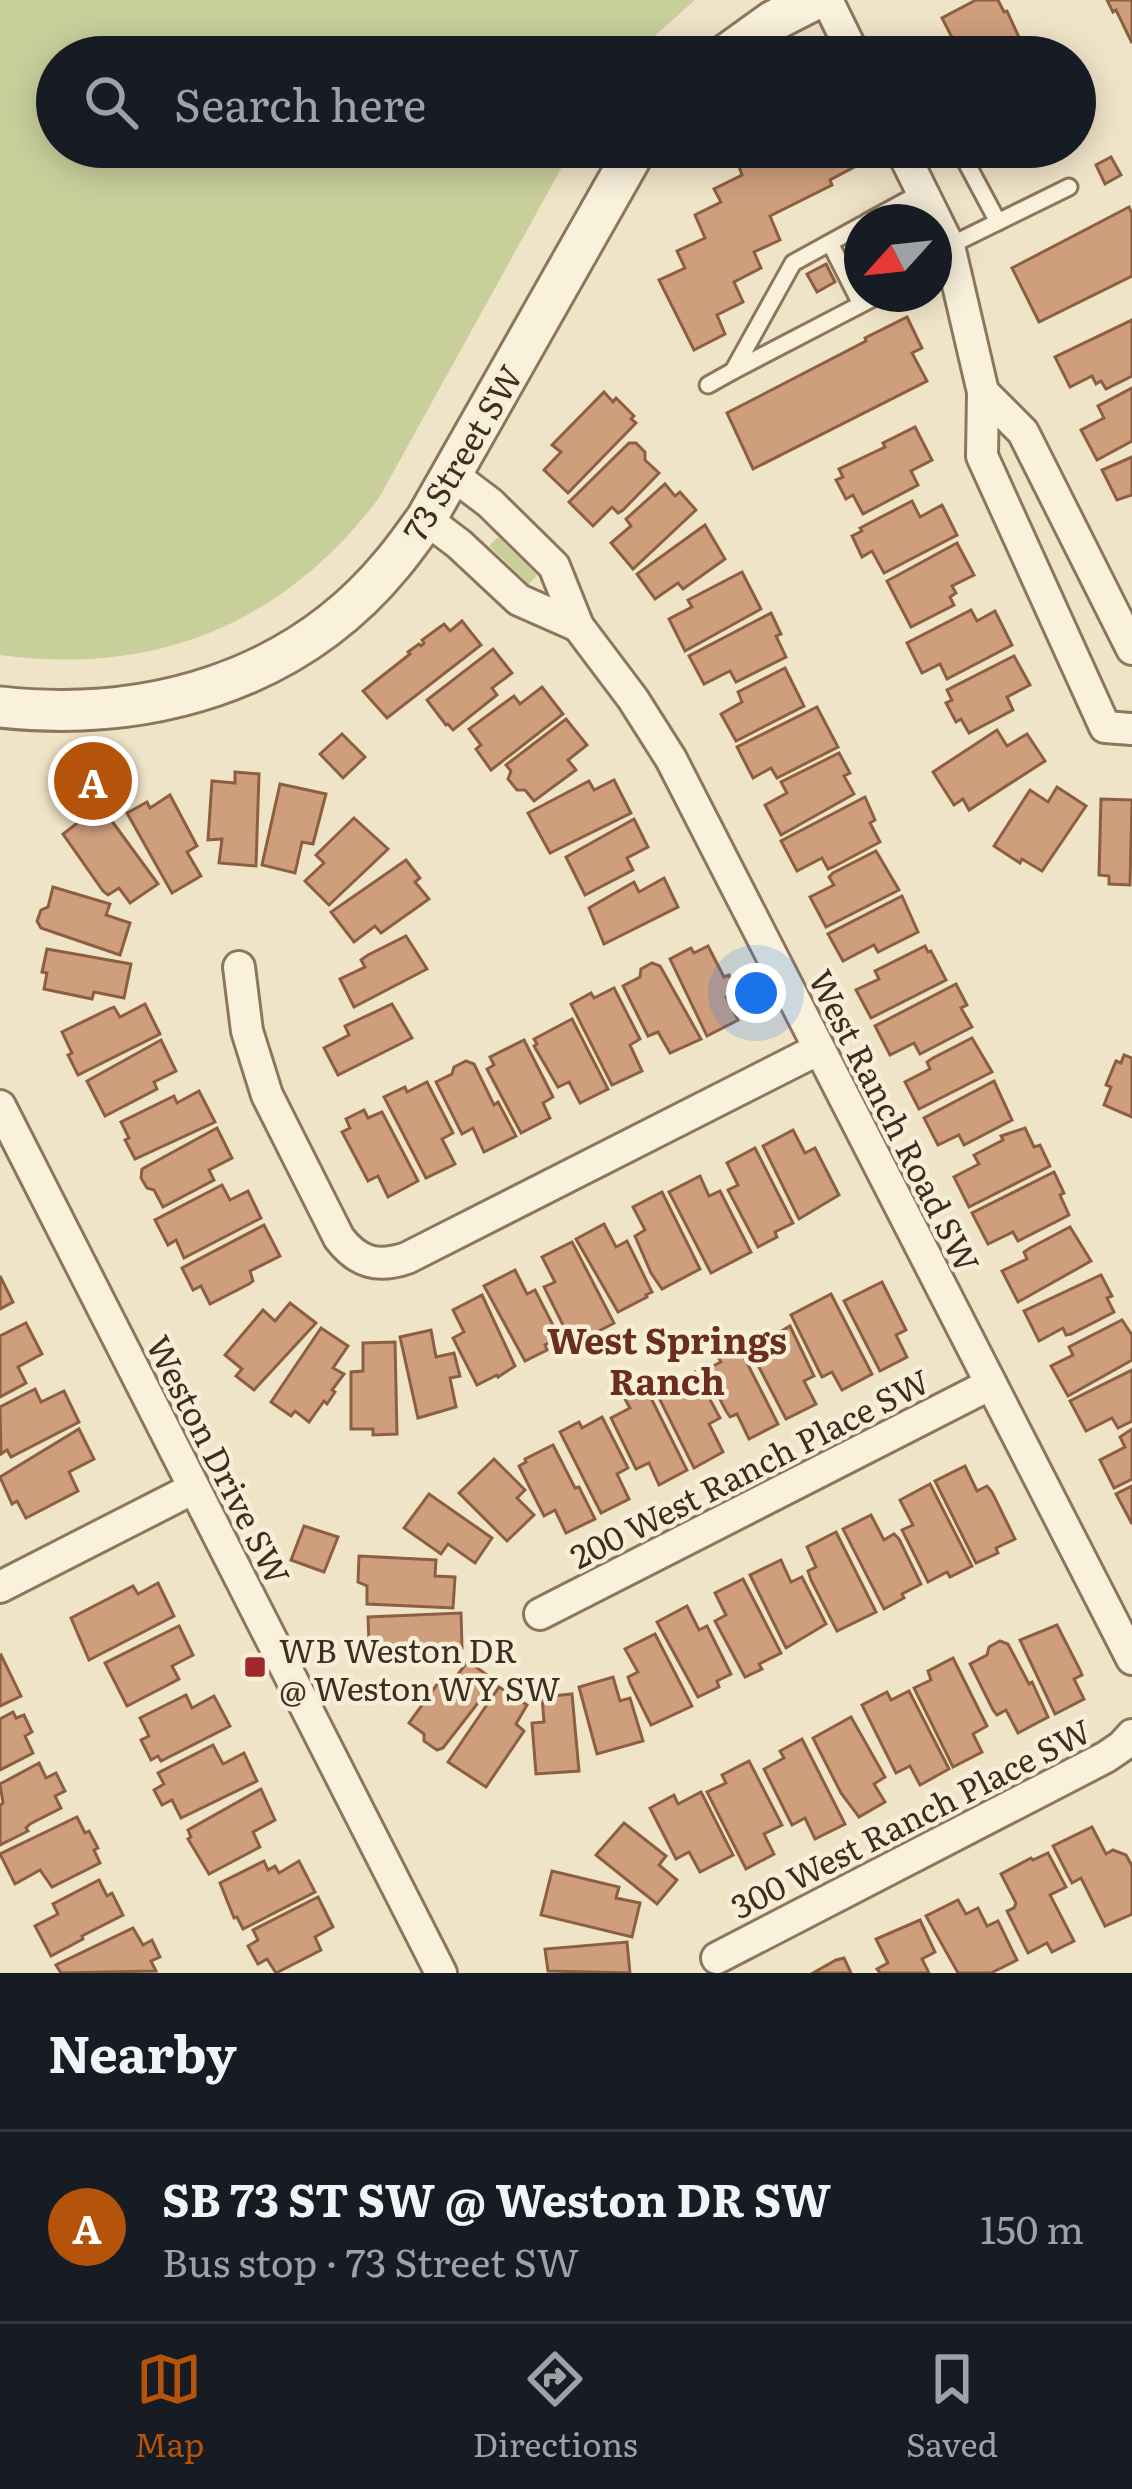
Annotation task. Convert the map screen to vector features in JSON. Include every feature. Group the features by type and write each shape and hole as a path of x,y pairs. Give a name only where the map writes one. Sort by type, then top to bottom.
{"street":[{"path":"752,36 814,0"},
{"path":"827,0 845,36"},
{"name":"73 Street SW","path":"0,707 100,710 202,691 278,659 353,603 391,566 426,520 625,168"},
{"path":"910,168 928,204"},
{"path":"952,255 983,392 982,456 1105,727 1132,729"},
{"path":"983,392 1023,433 1132,649"},
{"name":"West Ranch Road SW","path":"453,475 490,503 554,566 578,626 625,686 671,759 1132,1659"},
{"name":"West Ranch Road SW","path":"426,520 519,600 578,626"},
{"path":"239,967 247,1030 267,1095 339,1238 360,1259 376,1264 407,1258 819,1049"},
{"name":"Weston Drive SW","path":"0,1106 441,1973"},
{"name":"200 West Ranch Place SW","path":"540,1615 992,1384"},
{"path":"0,1587 194,1488"},
{"name":"300 West Ranch Place SW","path":"717,1958 1106,1757 1132,1735"}],"lane":[{"path":"969,168 998,222"},
{"path":"952,245 1069,187"},
{"path":"901,204 922,192"},
{"path":"733,371 793,263 844,235"},
{"path":"830,243 844,271"},
{"path":"708,385 846,312"}],"green space":[{"path":"0,0 695,0 655,36 36,36 36,168 561,168 379,498 302,579 212,632 163,648 111,657 0,655"},
{"path":"498,537 537,575 529,584 489,546"}],"building":[{"path":"976,0 998,0 1018,36 951,36 942,18"},
{"path":"1107,0 1132,0 1132,43 1116,10"},
{"path":"1111,157 1121,175 1105,184 1096,165"},
{"path":"740,168 852,168 830,180 832,185 770,216 780,240 754,252 761,268 734,282 743,302 717,315 725,334 694,350 659,280 685,268 677,251 705,238 695,215 721,202 714,189 742,175"},
{"path":"1129,207 1132,276 1039,322 1012,268"},
{"path":"826,264 835,282 817,292 807,274"},
{"path":"907,317 922,348 912,353 927,381 753,469 727,413"},
{"path":"1132,320 1132,376 1106,389 1092,376 1070,387 1055,357"},
{"path":"1132,388 1132,441 1097,460 1081,430 1104,418 1098,406"},
{"path":"604,392 613,402 616,398 636,423 568,493 544,470 561,452 552,445"},
{"path":"915,427 932,460 911,471 918,485 863,514 853,495 846,499 836,480 843,477 839,469"},
{"path":"629,443 645,452 645,460 659,473 623,510 618,513 612,507 593,526 569,502"},
{"path":"1132,457 1132,495 1117,500 1102,470"},
{"path":"665,484 696,510 633,569 611,543 631,526 626,519"},
{"path":"912,501 920,517 942,505 957,535 884,573 872,551 862,557 852,536"},
{"path":"705,525 725,559 683,589 678,583 655,599 637,574"},
{"path":"957,543 974,575 952,586 954,605 911,627 887,581"},
{"path":"742,572 761,609 685,651 669,619 692,607 688,600"},
{"path":"971,610 977,621 995,611 1012,645 947,679 940,664 922,673 907,643"},
{"path":"771,613 786,657 736,682 730,671 704,684 689,656"},
{"path":"462,621 481,645 387,718 363,691 444,624 450,631"},
{"path":"493,649 512,673 492,688 497,695 453,730 427,700"},
{"path":"1014,656 1030,685 1007,697 1013,710 969,733 961,719 956,722 946,703 952,700 947,690"},
{"path":"785,668 804,706 736,741 721,714 742,702 738,692"},
{"path":"542,687 563,714 491,770 469,729 514,696 520,704"},
{"path":"817,707 838,747 777,778 771,768 753,778 737,747"},
{"path":"566,719 587,745 568,760 576,770 534,801 508,779 511,771 506,765"},
{"path":"997,730 1007,746 1027,734 1045,761 969,810 963,799 954,805 933,772"},
{"path":"342,734 365,757 343,778 320,754"},
{"path":"839,753 854,794 781,835 765,805 787,793 781,782"},
{"path":"235,772 259,774 256,866 219,863 222,839 208,840 212,781 235,783"},
{"path":"614,780 631,813 550,853 528,813 589,781 594,790"},
{"path":"280,784 326,794 313,844 302,842 295,873 262,865"},
{"path":"1057,787 1086,806 1042,871 994,846 1030,790 1048,802"},
{"path":"170,795 197,846 187,852 201,876 172,893 127,813 147,802 150,808"},
{"path":"865,797 880,842 828,869 822,858 797,871 781,841"},
{"path":"1101,799 1132,800 1130,885 1109,884 1109,876 1099,875"},
{"path":"106,813 158,884 130,903 119,888 108,895 103,891 63,834 85,817 91,824"},
{"path":"354,818 388,849 329,905 305,881 324,863 316,855"},
{"path":"634,819 648,847 627,858 633,870 585,895 566,857"},
{"path":"876,851 899,890 826,927 810,897 834,885 829,877 833,873"},
{"path":"406,860 429,899 381,933 375,926 354,942 331,912"},
{"path":"664,878 678,907 604,944 589,908 634,882 639,892"},
{"path":"53,887 110,904 106,915 130,923 120,955 41,928 37,921 41,910 48,907"},
{"path":"902,896 918,932 878,952 874,945 843,961 828,934"},
{"path":"406,936 427,969 354,1007 340,979 365,967 361,960 368,955"},
{"path":"708,946 737,991 726,997 738,1020 707,1036 670,959 691,948 694,953"},
{"path":"925,946 946,980 871,1018 856,990 879,979 875,971"},
{"path":"47,949 131,964 124,998 94,992 92,999 44,989"},
{"path":"652,963 660,966 701,1039 670,1053 658,1032 648,1036 623,986"},
{"path":"956,984 967,1005 961,1008 972,1027 920,1054 914,1043 890,1055 875,1026"},
{"path":"614,988 640,1039 630,1045 642,1071 612,1085 571,1004"},
{"path":"145,1004 160,1034 78,1075 62,1032 114,1007 120,1017"},
{"path":"392,1004 412,1038 338,1075 324,1048 349,1035 345,1026"},
{"path":"572,1019 608,1089 580,1103 569,1082 558,1087 534,1046 534,1039"},
{"path":"972,1038 992,1072 919,1109 905,1082 930,1069 927,1062 933,1058"},
{"path":"161,1040 176,1071 154,1082 157,1089 105,1116 87,1081"},
{"path":"524,1040 553,1097 543,1103 550,1118 521,1133 487,1069 494,1065 490,1057"},
{"path":"1124,1055 1132,1058 1132,1117 1104,1105 1111,1087 1106,1085 1116,1061 1121,1063"},
{"path":"466,1061 474,1064 516,1136 484,1152 473,1128 462,1134 436,1082"},
{"path":"994,1081 1012,1120 964,1145 959,1135 938,1145 924,1118"},
{"path":"427,1082 453,1133 442,1139 455,1164 426,1178 384,1097"},
{"path":"199,1091 215,1122 135,1159 121,1122 174,1096 177,1103"},
{"path":"364,1110 368,1118 382,1112 418,1181 388,1197 378,1176 368,1181 342,1132 350,1128 346,1119"},
{"path":"217,1128 232,1158 209,1170 214,1180 163,1207 141,1178 142,1169"},
{"path":"1025,1128 1050,1166 969,1207 954,1177 979,1164 974,1155 1003,1140 1001,1136"},
{"path":"793,1130 805,1153 815,1148 839,1195 799,1219 763,1146"},
{"path":"755,1148 793,1223 758,1247 728,1190 738,1185 727,1163"},
{"path":"1054,1172 1069,1215 1018,1241 1013,1232 988,1244 972,1213"},
{"path":"700,1176 709,1196 720,1191 751,1252 711,1273 669,1192"},
{"path":"222,1185 230,1200 248,1191 261,1218 184,1258 176,1240 168,1245 155,1220"},
{"path":"662,1192 700,1269 662,1289 635,1236 645,1230 633,1207"},
{"path":"604,1224 616,1247 627,1241 652,1292 618,1312 576,1239"},
{"path":"264,1225 280,1256 250,1271 253,1281 210,1304 201,1286 193,1290 182,1268"},
{"path":"1070,1227 1091,1261 1018,1302 1002,1271 1027,1259 1024,1252 1030,1248"},
{"path":"572,1242 614,1323 570,1339 544,1287 555,1282 542,1257"},
{"path":"515,1270 527,1294 535,1290 559,1337 545,1345 547,1350 525,1361 484,1286"},
{"path":"1101,1275 1114,1312 1071,1334 1066,1335 1063,1328 1039,1341 1024,1311"},
{"path":"0,1276 13,1302 0,1309"},
{"path":"882,1282 906,1330 896,1335 907,1357 880,1371 844,1301"},
{"path":"831,1294 872,1374 842,1390 832,1372 822,1377 791,1315"},
{"path":"482,1295 515,1366 477,1385 453,1338 464,1332 453,1310"},
{"path":"290,1303 316,1323 254,1390 236,1376 242,1369 225,1355 263,1310 275,1321"},
{"path":"1122,1320 1132,1335 1132,1360 1068,1396 1051,1366 1073,1355 1069,1347"},
{"path":"26,1323 42,1354 18,1367 26,1383 0,1397 0,1336"},
{"path":"790,1326 814,1376 804,1381 816,1404 786,1419 750,1350"},
{"path":"321,1328 348,1346 333,1368 344,1374 335,1392 309,1422 271,1402"},
{"path":"431,1330 436,1357 454,1353 460,1376 450,1378 456,1407 418,1418 400,1337"},
{"path":"395,1342 397,1434 351,1429 351,1372 363,1371 363,1343"},
{"path":"739,1347 778,1424 749,1439 737,1414 730,1417 726,1411 705,1370"},
{"path":"1132,1370 1132,1421 1118,1428 1112,1418 1086,1431 1070,1401"},
{"path":"695,1372 720,1418 709,1424 723,1452 694,1468 656,1392"},
{"path":"646,1388 687,1470 659,1485 649,1463 636,1469 611,1418 630,1408 625,1399"},
{"path":"35,1389 41,1402 64,1391 79,1422 11,1457 7,1450 1,1454 0,1407"},
{"path":"602,1417 628,1468 617,1474 629,1499 601,1513 560,1432 579,1422 582,1428"},
{"path":"79,1429 94,1459 69,1472 78,1491 26,1518 17,1501 12,1504 0,1477"},
{"path":"1132,1429 1132,1479 1114,1488 1100,1460 1125,1447 1120,1437"},
{"path":"553,1445 595,1519 566,1533 555,1510 544,1516 519,1466"},
{"path":"494,1459 525,1490 517,1498 534,1515 507,1541 459,1493"},
{"path":"965,1466 977,1491 987,1486 992,1492 1015,1539 976,1563 935,1481"},
{"path":"930,1484 972,1566 928,1582 902,1530 913,1525 900,1500"},
{"path":"1132,1486 1132,1524 1116,1494"},
{"path":"429,1494 492,1538 475,1563 448,1544 441,1554 404,1528"},
{"path":"871,1515 884,1540 894,1534 899,1539 921,1584 884,1609 843,1529"},
{"path":"304,1526 338,1537 324,1572 291,1560"},
{"path":"836,1532 876,1612 837,1631 811,1580 808,1571 816,1567 807,1547"},
{"path":"359,1556 436,1560 435,1576 455,1577 453,1608 367,1604 367,1586 358,1582"},
{"path":"781,1560 791,1582 802,1577 826,1624 786,1648 750,1575"},
{"path":"743,1579 781,1653 745,1677 715,1621 726,1615 715,1593"},
{"path":"158,1583 174,1616 89,1660 71,1618 133,1586 138,1594"},
{"path":"687,1606 699,1630 707,1626 731,1674 717,1681 719,1687 698,1697 657,1622"},
{"path":"461,1613 462,1648 427,1649 427,1661 380,1663 379,1641 369,1642 368,1617"},
{"path":"1057,1625 1082,1675 1074,1679 1084,1699 1055,1714 1020,1640"},
{"path":"179,1626 193,1655 172,1666 179,1679 127,1706 105,1663"},
{"path":"655,1634 692,1706 651,1725 630,1683 628,1677 638,1672 625,1649"},
{"path":"1000,1641 1008,1644 1029,1684 1032,1682 1048,1717 1018,1733 1006,1710 997,1715 993,1710 970,1664"},
{"path":"0,1656 21,1696 0,1706"},
{"path":"953,1658 987,1726 973,1734 982,1752 953,1767 914,1688 931,1680 928,1671"},
{"path":"468,1661 495,1681 437,1750 409,1723 443,1676 452,1682"},
{"path":"613,1677 620,1701 630,1698 643,1741 597,1754 579,1687"},
{"path":"499,1687 527,1705 516,1724 524,1731 486,1787 448,1762"},
{"path":"909,1691 949,1769 920,1785 910,1766 896,1773 862,1705 887,1692 891,1700"},
{"path":"572,1694 579,1771 536,1774 532,1723 544,1722 542,1697"},
{"path":"186,1695 192,1708 214,1696 230,1726 161,1761 158,1756 151,1760 141,1740 149,1736 140,1718"},
{"path":"13,1712 16,1718 24,1715 32,1732 25,1736 33,1753 0,1770 0,1719"},
{"path":"851,1717 885,1777 874,1784 885,1802 859,1817 813,1738"},
{"path":"802,1739 845,1824 815,1839 805,1818 792,1825 764,1769 784,1758 780,1751"},
{"path":"213,1745 223,1764 244,1753 257,1781 181,1818 172,1800 162,1805 154,1790 164,1784 158,1773"},
{"path":"749,1761 782,1825 764,1834 774,1854 746,1869 707,1792 726,1783 722,1775"},
{"path":"39,1763 46,1778 56,1773 65,1791 55,1796 61,1808 0,1845 0,1784"},
{"path":"261,1789 275,1820 253,1832 260,1847 209,1874 188,1839 188,1830"},
{"path":"701,1792 733,1855 700,1872 689,1852 676,1859 650,1808 674,1795 678,1804"},
{"path":"77,1817 98,1848 94,1850 100,1863 52,1887 40,1870 15,1884 0,1854"},
{"path":"624,1823 666,1856 659,1865 677,1880 657,1904 596,1855"},
{"path":"1092,1827 1106,1854 1113,1850 1126,1855 1132,1866 1132,1914 1105,1926 1081,1878 1072,1883 1053,1846"},
{"path":"1048,1853 1066,1887 1050,1895 1074,1941 1052,1952 1047,1943 1028,1953 1007,1911 1016,1903 1001,1874"},
{"path":"264,1861 268,1870 275,1866 279,1873 299,1861 315,1892 243,1929 220,1883"},
{"path":"552,1871 619,1887 616,1898 640,1903 632,1937 541,1915"},
{"path":"99,1880 123,1915 51,1956 35,1926 58,1914 53,1904"},
{"path":"318,1897 333,1927 315,1937 321,1950 276,1973 267,1959 258,1964 248,1946 258,1940 253,1930"},
{"path":"958,1900 966,1914 978,1908 987,1926 998,1921 1017,1960 991,1973 958,1973 926,1916"},
{"path":"920,1920 935,1952 922,1959 929,1973 880,1973 877,1969 888,1963 876,1939"},
{"path":"133,1928 143,1945 152,1940 160,1957 151,1961 156,1971 61,1973 56,1965"},
{"path":"627,1942 630,1973 548,1971 545,1949"},
{"path":"844,1958 851,1973 813,1973 836,1960"}],"place":[{"name":"SB 73 ST SW @ Weston DR SW","path":"93,781"},
{"name":"WB Weston DR @ Weston WY SW","path":"255,1667"}],"district":[{"name":"West Springs Ranch","path":"667,1358"}]}
